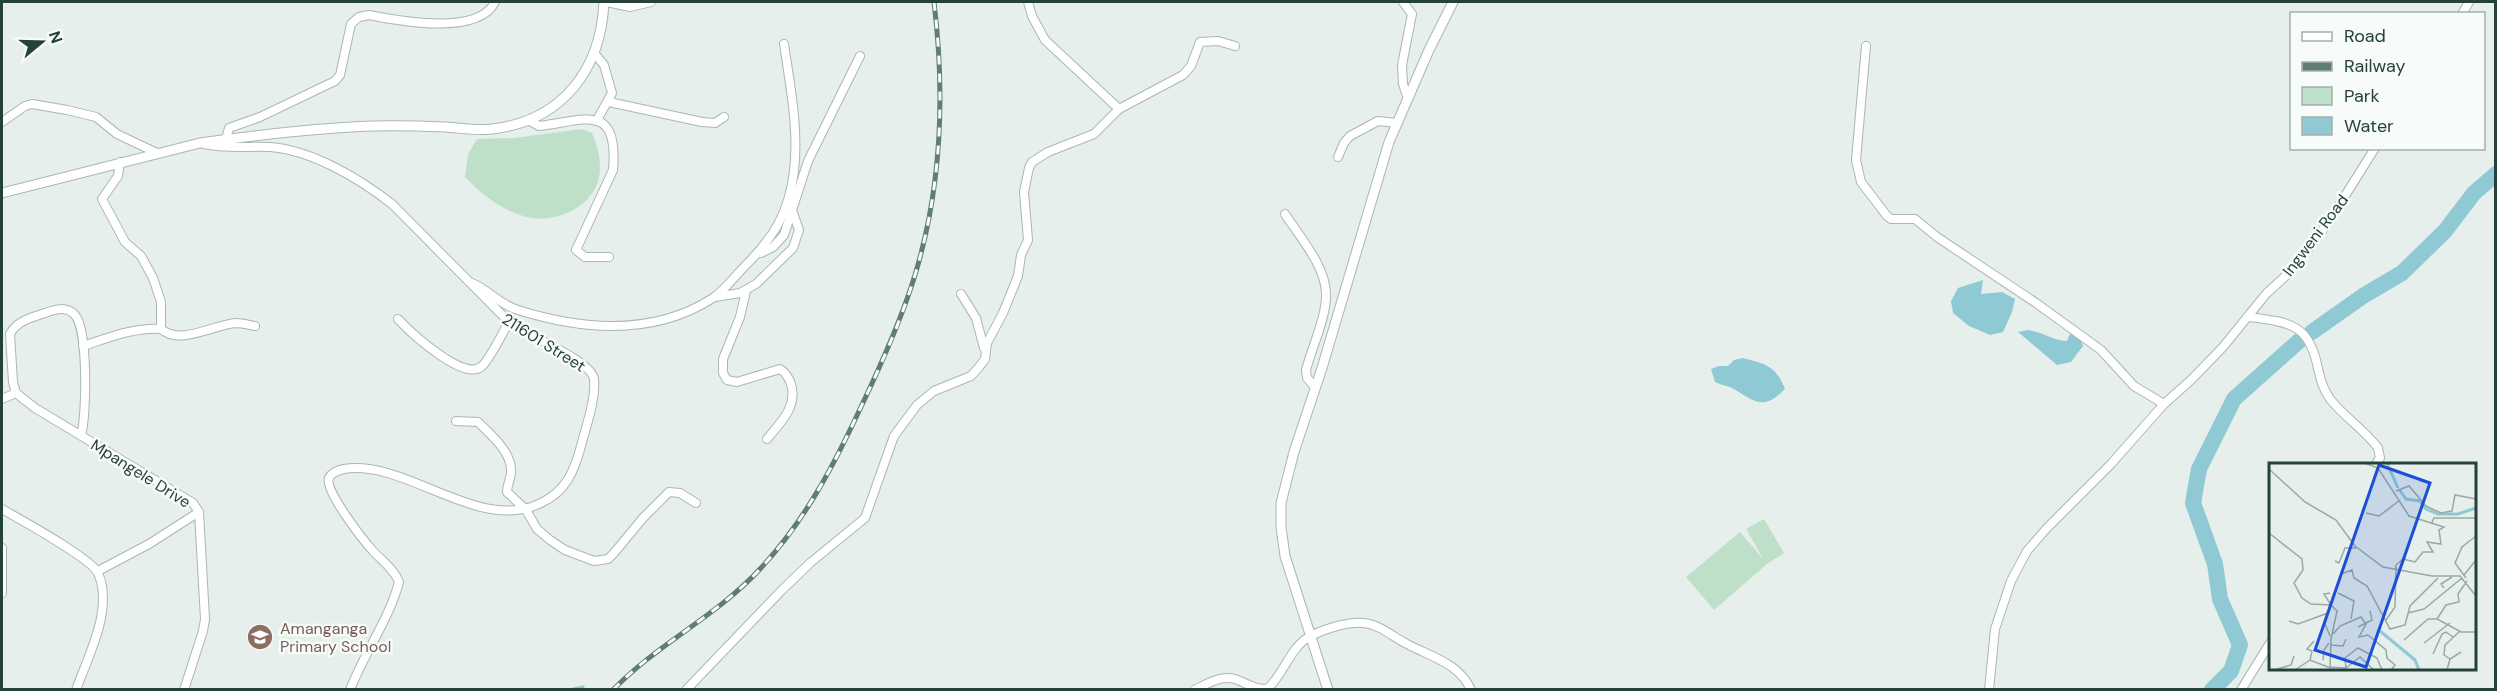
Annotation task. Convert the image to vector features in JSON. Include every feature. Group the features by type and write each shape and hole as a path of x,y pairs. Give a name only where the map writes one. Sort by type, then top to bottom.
{"street":[{"path":"226,139 229,128 260,117 335,81 340,75 351,24 359,17 369,15 432,25 478,16 492,8 495,2"},
{"path":"2,193 157,153 226,139 371,126 416,125 490,130 528,120 557,105 576,85 594,53 603,23 605,2 622,7 651,2"},
{"path":"1028,2 1035,23 1045,40 1119,109"},
{"path":"1403,2 1412,14 1402,65 1403,84 1408,99"},
{"path":"1328,690 1285,556 1281,527 1281,503 1389,142 1453,2"},
{"path":"686,690 782,590 810,563 864,518 894,436 916,405 934,391 971,376 985,359 987,343 1003,313 1018,276 1021,255 1028,240 1024,192 1032,162 1048,152 1094,134 1119,109 1183,75 1191,66 1200,42 1218,41 1235,46"},
{"path":"714,297 754,257 778,228 786,204 794,171 795,131 784,44"},
{"path":"1866,46 1856,160 1862,182 1887,216 1891,219 1915,219 1937,237 2036,303 2101,350 2134,386 2164,404"},
{"path":"594,53 604,65 612,93 597,120"},
{"path":"754,257 779,241 793,213 808,161 860,56"},
{"path":"609,102 702,122 715,123 724,117"},
{"path":"2,122 25,105 32,104 68,110 96,117 117,134 157,153"},
{"path":"528,120 539,126 580,118 597,120 604,124 611,138 614,157 613,170 576,250 585,257 609,257"},
{"path":"1338,157 1344,142 1350,136 1378,121 1397,123"},
{"name":"211601 Street","path":"200,143 220,147 270,147 292,151 339,170 370,187 392,204 509,322 590,370 594,382 588,419 569,481 560,492 526,510"},
{"name":"Ingweni Road","path":"1989,690 1995,629 2016,568 2047,528 2111,464 2164,404 2191,380 2249,317 2266,294 2292,270 2328,223 2374,150"},
{"path":"120,162 118,176 102,199 125,242 141,256 153,278 162,302 161,328"},
{"path":"467,281 479,286 514,309 592,327 638,324 667,319 714,297 746,291 771,272 796,244 799,225 793,213"},
{"path":"1285,214 1316,262 1326,291 1324,311 1306,370 1307,378 1315,387"},
{"path":"746,291 740,316 723,359 723,373 727,380 736,382 780,369 788,377 793,395 791,407 768,439"},
{"path":"961,294 979,325 985,359"},
{"name":"Mpangele Drive","path":"81,435 85,408 83,346 81,328 76,316 69,310 56,309 20,321 10,334 13,382 16,393 35,408 194,504 199,512 205,619 184,690"},
{"path":"2249,317 2281,321 2304,333 2314,351 2320,379 2330,399 2378,448 2380,458 2377,463"},
{"path":"398,319 416,339 436,354 464,367 474,369 483,365 509,322"},
{"path":"83,346 147,328 161,328 169,334 194,335 237,323 255,326"},
{"path":"2,399 16,393"},
{"path":"456,421 478,422 503,449 511,470 507,492 526,510 537,529 564,550 594,561 601,561 614,553 643,518 669,492 680,493 696,503"},
{"path":"350,690 368,648 389,610 399,582 396,575 373,551 349,520 328,483 332,474 355,467 385,472 468,504 505,510 526,510"},
{"path":"2,509 81,558 98,572 102,608 98,629 76,690"},
{"path":"98,572 149,544 199,512"},
{"path":"2,548 2,593"},
{"path":"1194,690 1228,678 1259,689 1267,689 1309,636 1350,624 1366,623 1377,626 1408,645 1438,657 1463,676 1471,690"},
{"path":"2241,690 2269,646"}],"green space":[{"path":"582,129 592,133 598,150 599,178 589,198 560,216 537,219 509,211 478,190 465,177 468,154 477,139 514,138"},
{"path":"1764,519 1784,553 1767,564 1714,610 1686,577 1740,532 1764,560 1746,529"}],"water":[{"path":"1983,280 1981,294 2002,292 2015,299 2003,332 1990,335 1969,326 1953,313 1951,301 1958,288"},
{"path":"2028,330 2062,341 2067,341 2070,334 2079,336 2083,346 2071,362 2057,365 2018,332"},
{"path":"1743,358 1769,367 1778,375 1785,389 1771,400 1760,402 1715,382 1711,369 1728,366 1734,360"}],"waterway":[{"path":"2312,332 2363,296 2402,273 2445,231 2474,193 2496,174"},
{"path":"2212,690 2231,671 2240,645 2220,599 2215,564 2193,503 2199,469 2234,399 2299,341"},
{"path":"569,690 583,687"}],"railway":[{"path":"613,690 648,658 743,586 776,551 816,493 868,392 890,343 915,275 931,208 936,174 940,105 934,2"}],"place":[{"name":"Amanganga Primary School","path":"260,637"}]}
